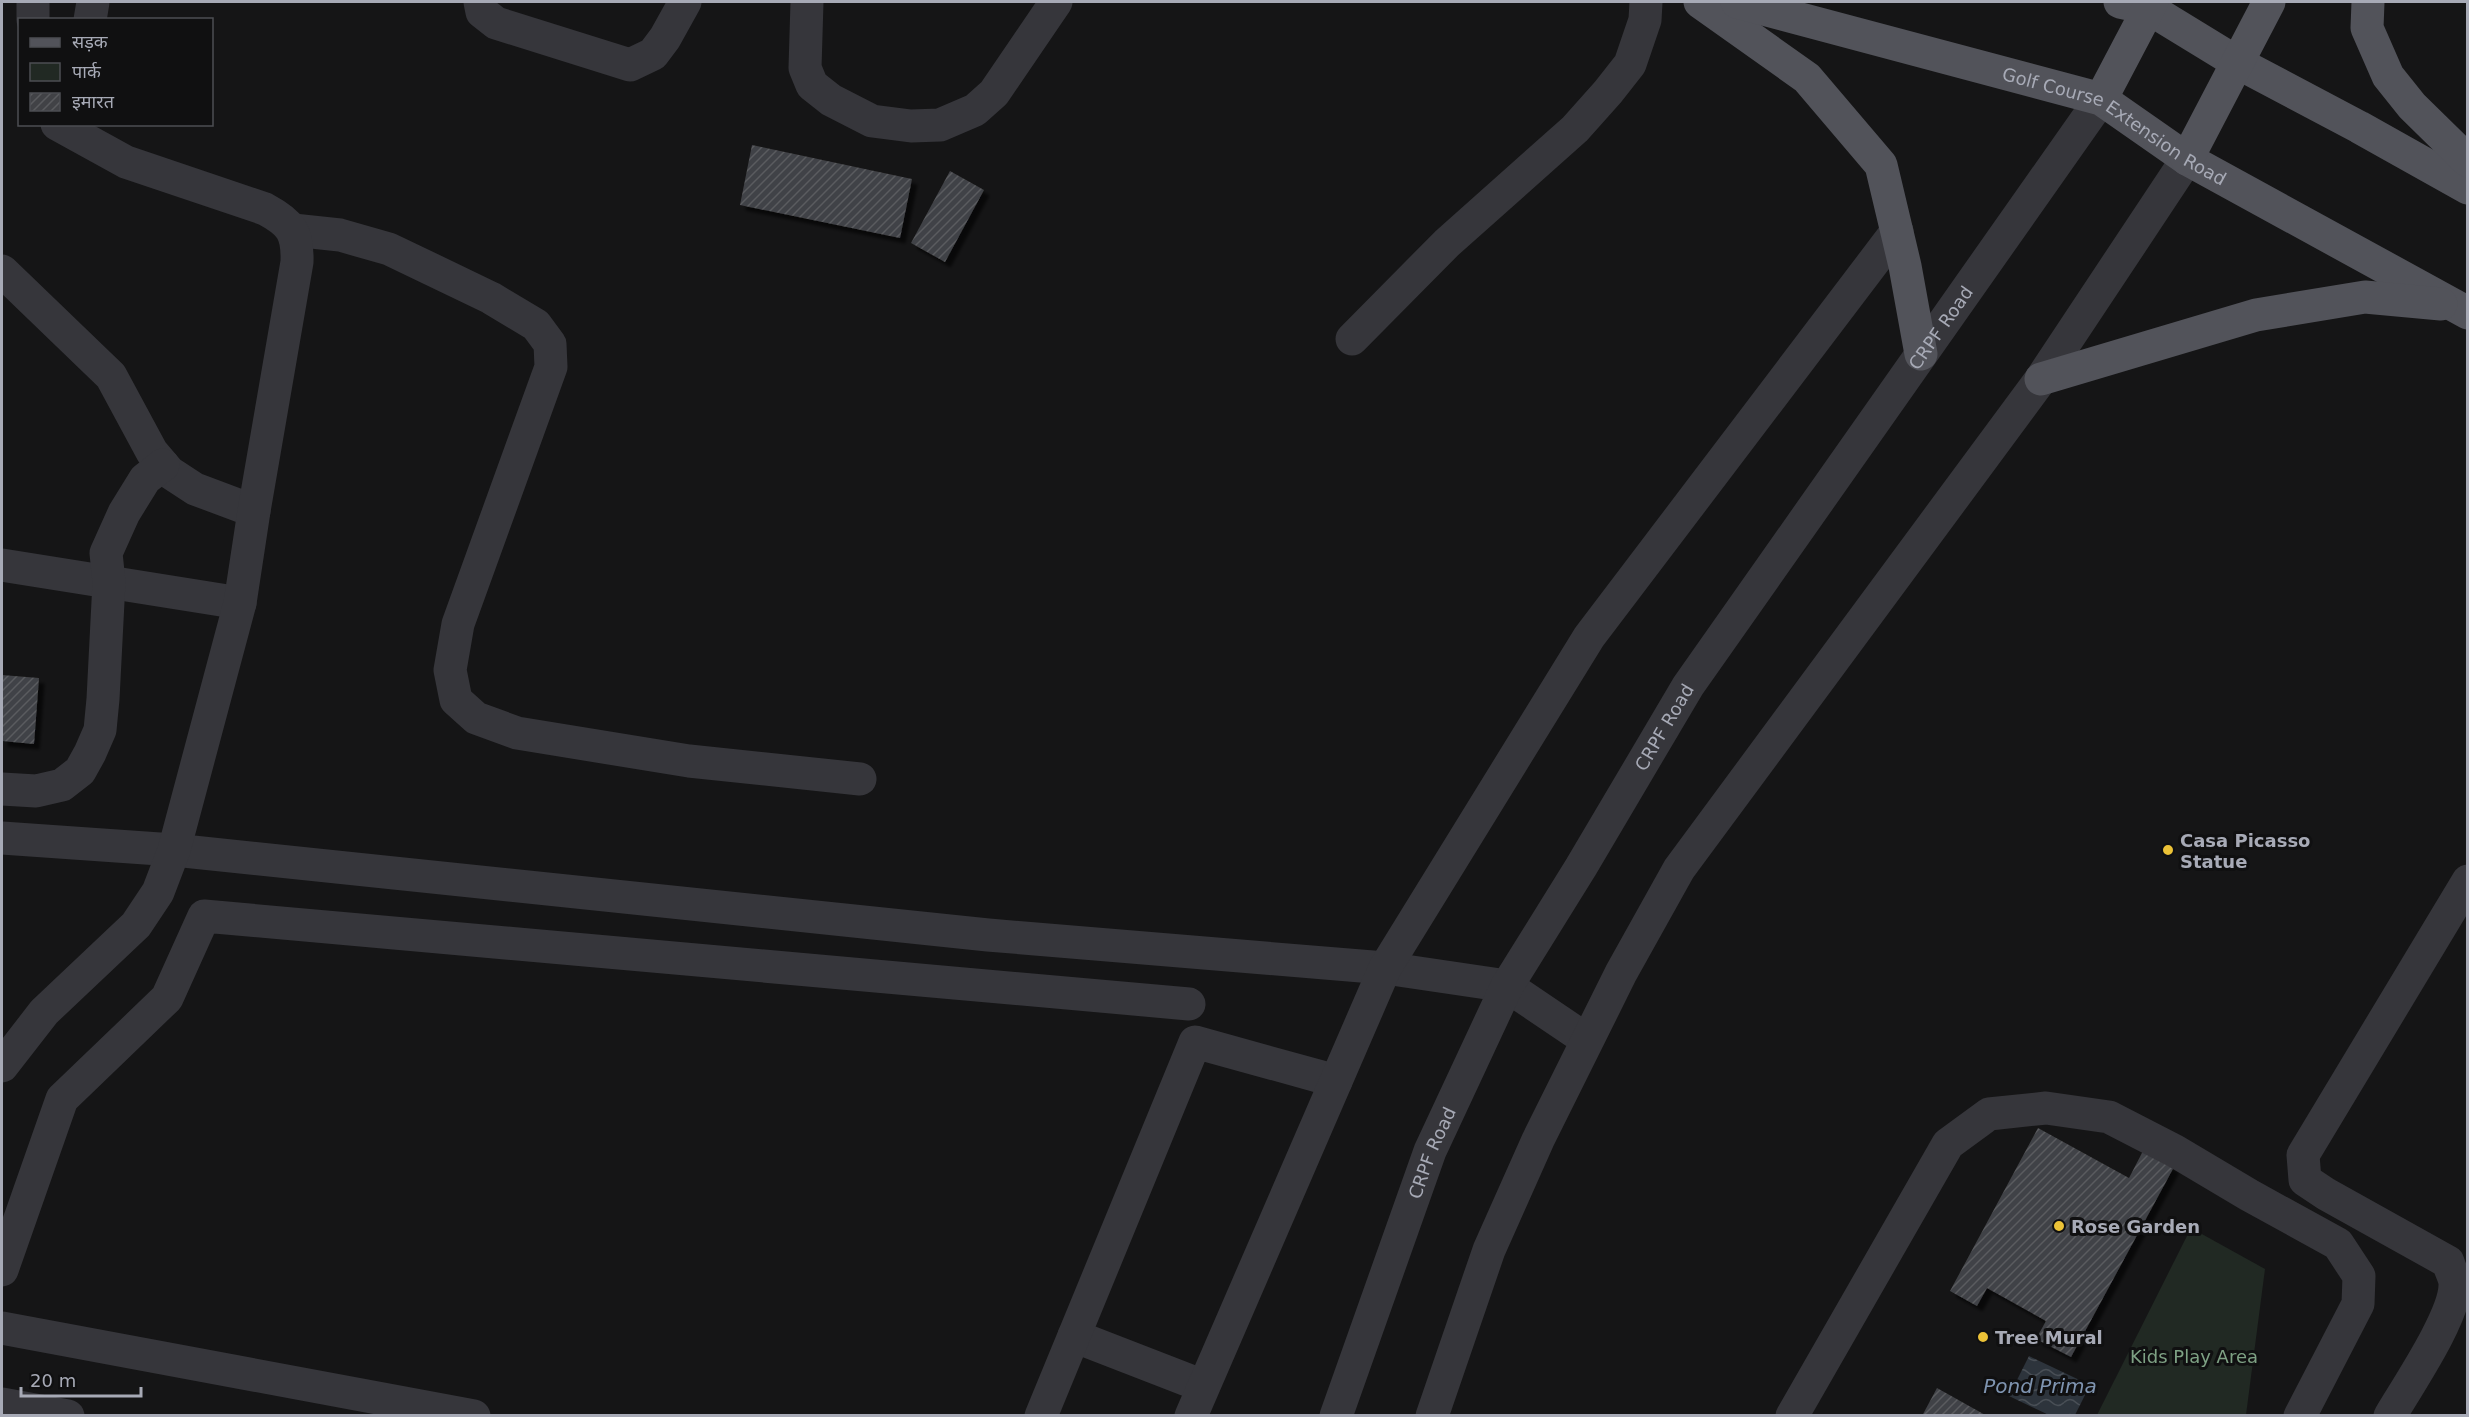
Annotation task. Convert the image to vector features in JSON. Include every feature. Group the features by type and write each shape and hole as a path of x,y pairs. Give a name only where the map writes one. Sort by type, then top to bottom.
{"main road":[{"path":"1700,2 1807,78 1881,165 1897,231 1921,354"},
{"name":"Golf Course Extension Road","path":"1737,2 2101,99 2187,159 2461,309"},
{"path":"2187,159 2269,2"},
{"path":"2368,2 2367,28 2388,76 2412,106 2468,161"},
{"path":"2101,99 2140,4 2238,63 2360,127 2468,188"},
{"path":"2041,379 2256,315 2365,297 2461,309"}],"street":[{"path":"33,2 33,18"},
{"path":"90,18 93,2"},
{"path":"480,2 482,12 496,23 630,65 653,54 665,38 685,2"},
{"path":"807,2 805,68 812,85 831,100 872,121 911,126 940,124 975,110 994,93 1056,2"},
{"path":"1352,339 1447,243 1575,129 1608,92 1630,64 1646,20 1646,2"},
{"name":"CRPF Road","path":"1336,1416 1430,1151 1507,986 1581,867 1688,686 2101,99"},
{"path":"5,1055 44,1012 136,925 158,891 174,850 240,603 297,262 297,245 293,230 281,217 265,209 126,162 77,129"},
{"path":"1432,1416 1490,1250 1538,1140 1621,973 1679,869 2041,379 2187,159"},
{"path":"293,230 340,235 389,249 491,298 536,325 550,344 551,367 458,624 450,670 456,699 476,718 517,734 689,761 860,779"},
{"path":"1191,1416 1385,968 1589,637 1897,231"},
{"path":"2,271 111,376 152,452 169,472 195,489 254,511"},
{"path":"2,789 36,791 62,784 80,771 90,753 99,730 109,582 106,553 124,513 145,478 163,465"},
{"path":"2,565 240,603"},
{"path":"2,838 174,850 988,935 1385,968 1507,986 1587,1040"},
{"path":"2390,1416 2438,1333 2449,1307 2455,1284 2448,1262 2305,1180 2303,1155 2464,893"},
{"path":"2,1270 62,1099 167,998 204,916 1189,1004"},
{"path":"1041,1416 1195,1042 1336,1081"},
{"path":"1792,1416 1948,1144 1989,1114 2046,1108 2109,1118 2175,1151 2248,1195 2338,1244 2359,1276 2358,1304 2300,1416"},
{"path":"2,1328 474,1416"},
{"path":"1074,1336 1203,1386"},
{"path":"2,1404 68,1416"}],"green space":[{"name":"Kids Play Area","path":"2191,1228 2265,1269 2246,1415 2097,1415"}],"water":[{"name":"Pond Prima","path":"2029,1356 2090,1385 2075,1415 2049,1415 2009,1396"}],"building":[{"path":"752,145 912,179 900,238 740,205"},
{"path":"950,171 984,190 945,262 911,243"},
{"path":"2,675 39,678 34,744 2,741"},
{"path":"2038,1128 2129,1178 2143,1151 2174,1167 2071,1357 2036,1339 2046,1321 1987,1288 1977,1306 1950,1291"},
{"path":"1937,1388 1987,1416 1922,1416"}],"place":[{"name":"Casa Picasso Statue","path":"2168,850"},
{"name":"Rose Garden","path":"2059,1226"},
{"name":"Tree Mural","path":"1983,1337"}]}
